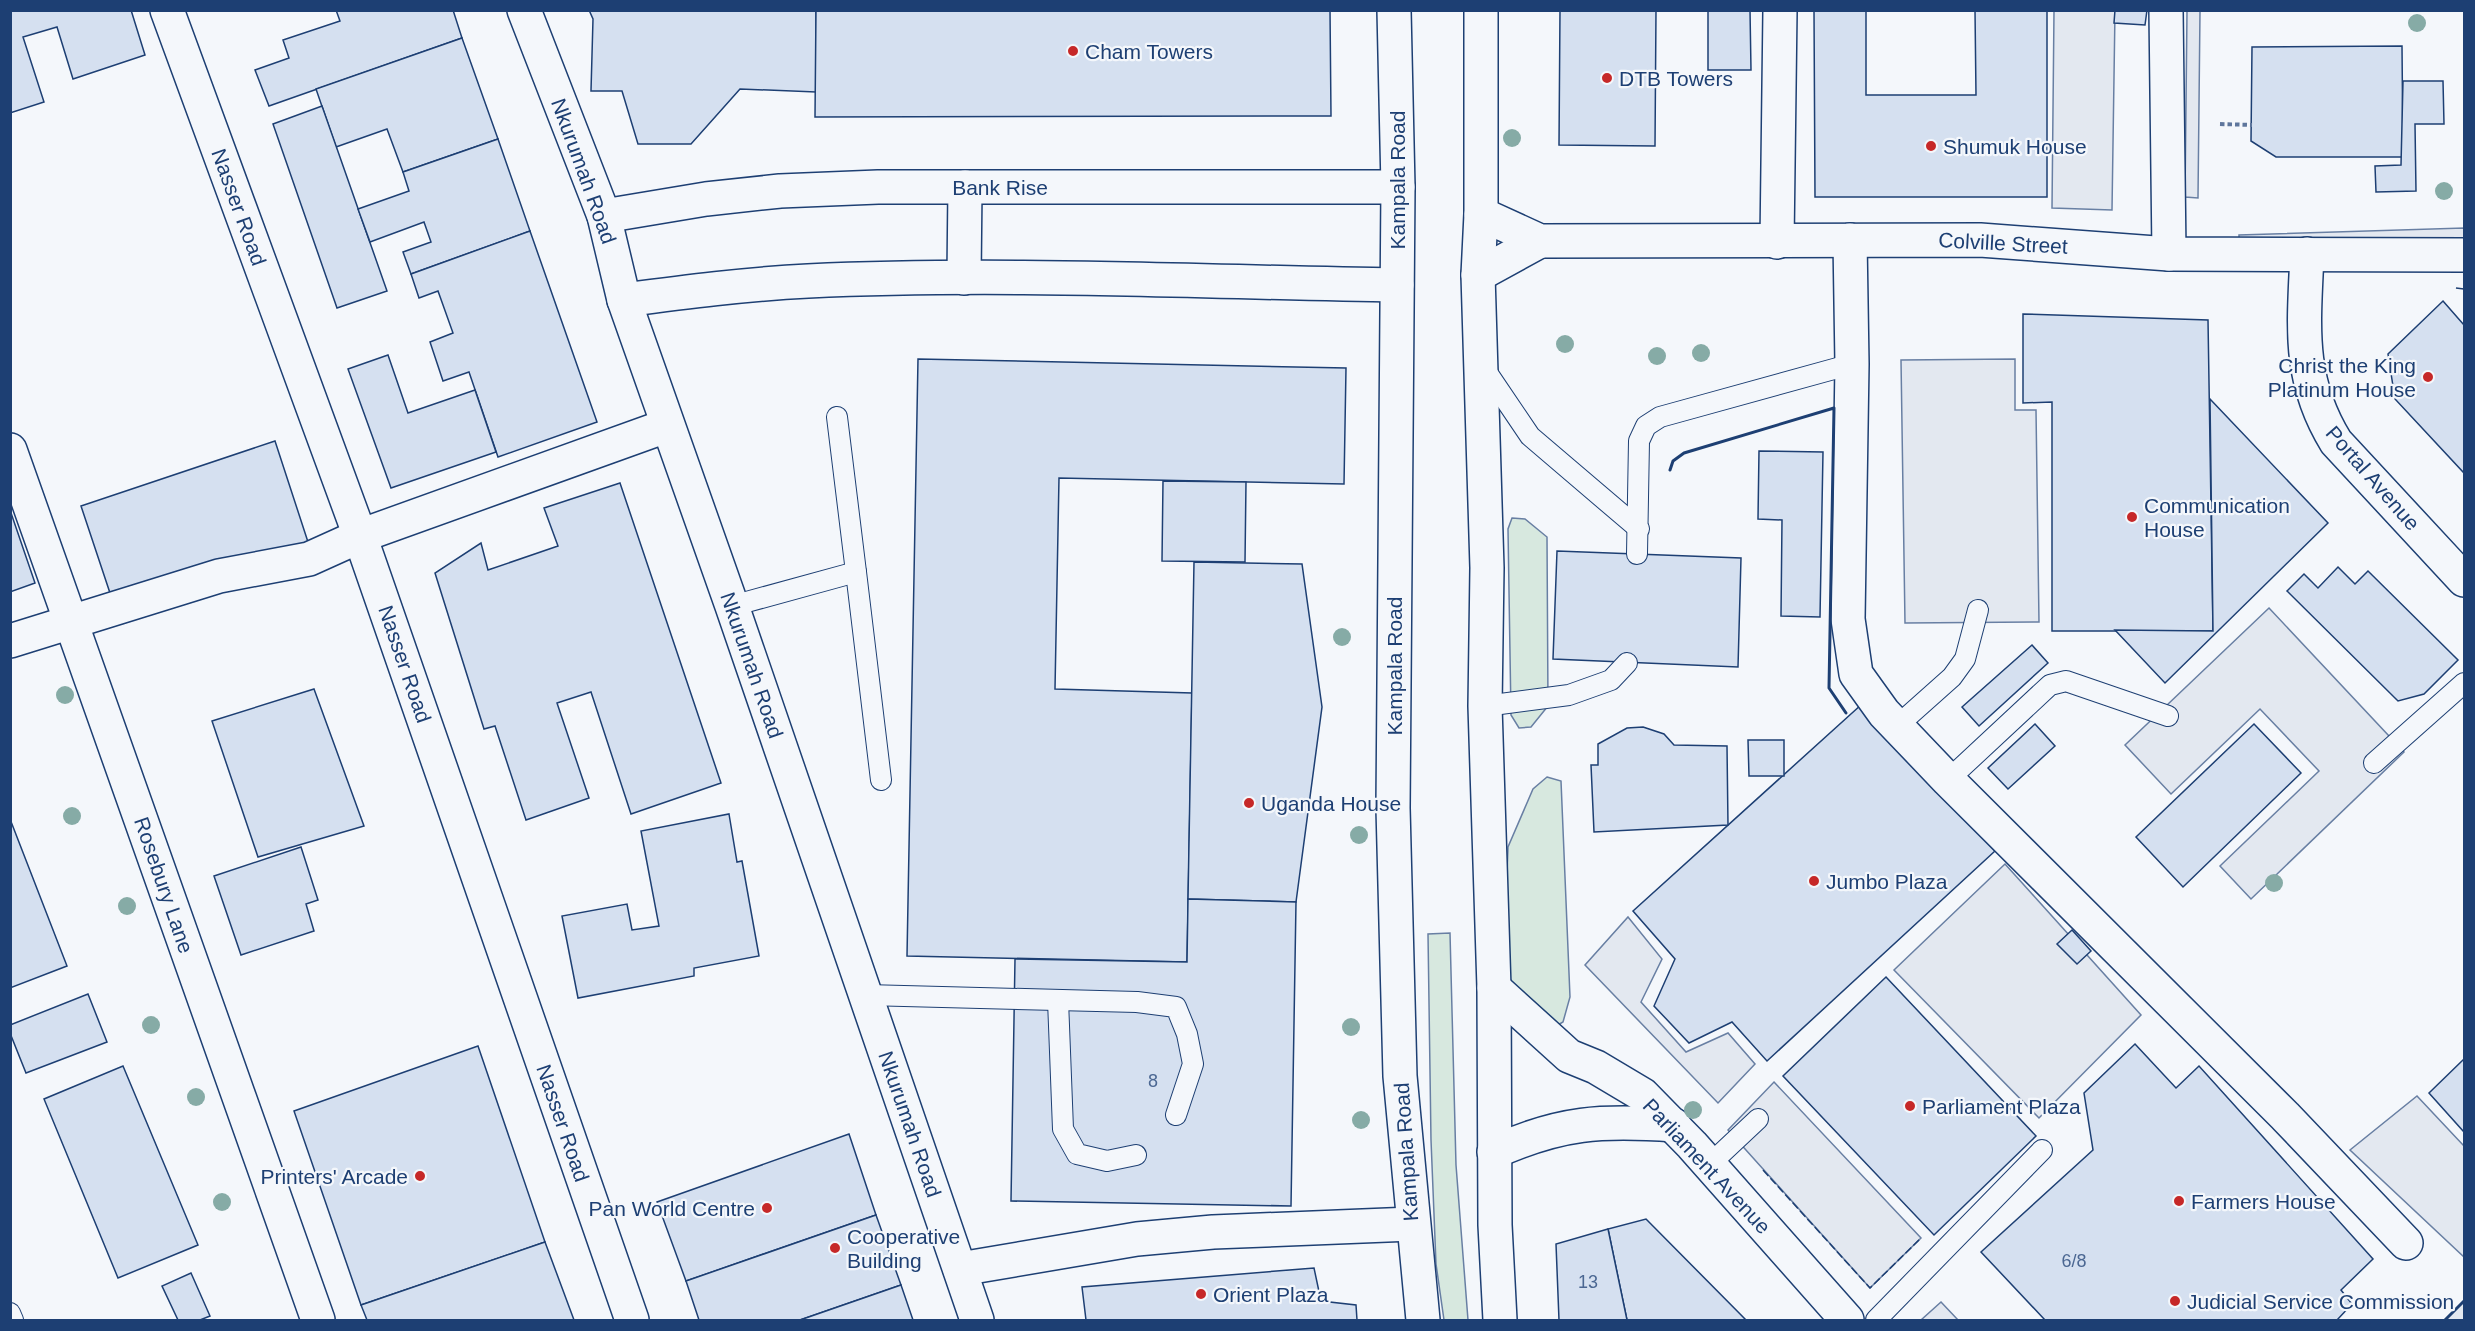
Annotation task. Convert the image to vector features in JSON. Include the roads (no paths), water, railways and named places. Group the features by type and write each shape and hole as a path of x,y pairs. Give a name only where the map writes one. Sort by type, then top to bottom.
{"street":[{"name":"Nasser Road","path":"167,10 360,536 632,1320"},
{"name":"Nkurumah Road","path":"524,10 604,216 624,300 666,426 732,606 977,1320"},
{"name":"Kampala Road","path":"1394,10 1398,187 1393,808 1400,1076 1412,1224 1423,1320"},
{"path":"1481,10 1481,214 1478,275 1486,568 1485,706 1494,988 1494,1152 1500,1320"},
{"path":"1777,242 1780,10"},
{"path":"2166,10 2169,254"},
{"name":"Bank Rise","path":"604,216 706,199 780,191 878,187 1398,187"},
{"path":"964,278 965,188"},
{"name":"Colville Street","path":"1481,214 1540,241 1980,240 2169,254 2464,255"},
{"path":"1850,240 1852,364 1848,619 1856,674 1897,726 1948,780 2285,1116 2406,1243"},
{"name":"Colville Street","path":"1478,275 1540,241"},
{"name":"Portal Avenue","path":"2307,254 2304,322 2306,361 2313,398 2323,421 2336,442 2464,580"},
{"path":"624,300 808,281 964,278 1397,285"},
{"path":"10,641 219,576 309,559 360,536 666,426"},
{"name":"Rosebury Lane","path":"10,450 318,1320"},
{"name":"Parliament Avenue","path":"1494,988 1569,1056 1619,1079 1643,1095 1674,1125 1847,1320"},
{"path":"1494,1152 1532,1135 1579,1124 1602,1121 1674,1125"},
{"path":"960,1269 1137,1239 1213,1232 1412,1224"}],"lane":[{"path":"1481,363 1530,436 1639,529"},
{"path":"1637,554 1639,441 1646,426 1660,417 1852,364"},
{"path":"837,417 881,780"},
{"path":"732,606 856,572"},
{"path":"1897,726 1952,677 1965,659 1978,610"},
{"path":"1485,706 1569,695 1611,680 1627,663"},
{"path":"1948,780 2049,685 2066,681 2168,716"},
{"path":"2374,763 2464,684"},
{"path":"866,995 1137,1002 1176,1007 1187,1034 1193,1064 1176,1115"},
{"path":"1058,1000 1063,1130 1077,1154 1107,1161 1136,1155"},
{"path":"1709,1165 1758,1119"},
{"path":"1876,1320 2042,1150"},
{"path":"10,1313 13,1320"}],"place":[{"name":"Cham Towers","path":"1073,51"},
{"name":"DTB Towers","path":"1607,78"},
{"name":"Shumuk House","path":"1931,146"},
{"name":"Christ the King Platinum House","path":"2428,377"},
{"name":"Communication House","path":"2132,517"},
{"name":"Uganda House","path":"1249,803"},
{"name":"Jumbo Plaza","path":"1814,881"},
{"name":"Parliament Plaza","path":"1910,1106"},
{"name":"Printers' Arcade","path":"420,1176"},
{"name":"Farmers House","path":"2179,1201"},
{"name":"Pan World Centre","path":"767,1208"},
{"name":"Cooperative Building","path":"835,1248"},
{"name":"Orient Plaza","path":"1201,1294"},
{"name":"Judicial Service Commission","path":"2175,1301"}]}
